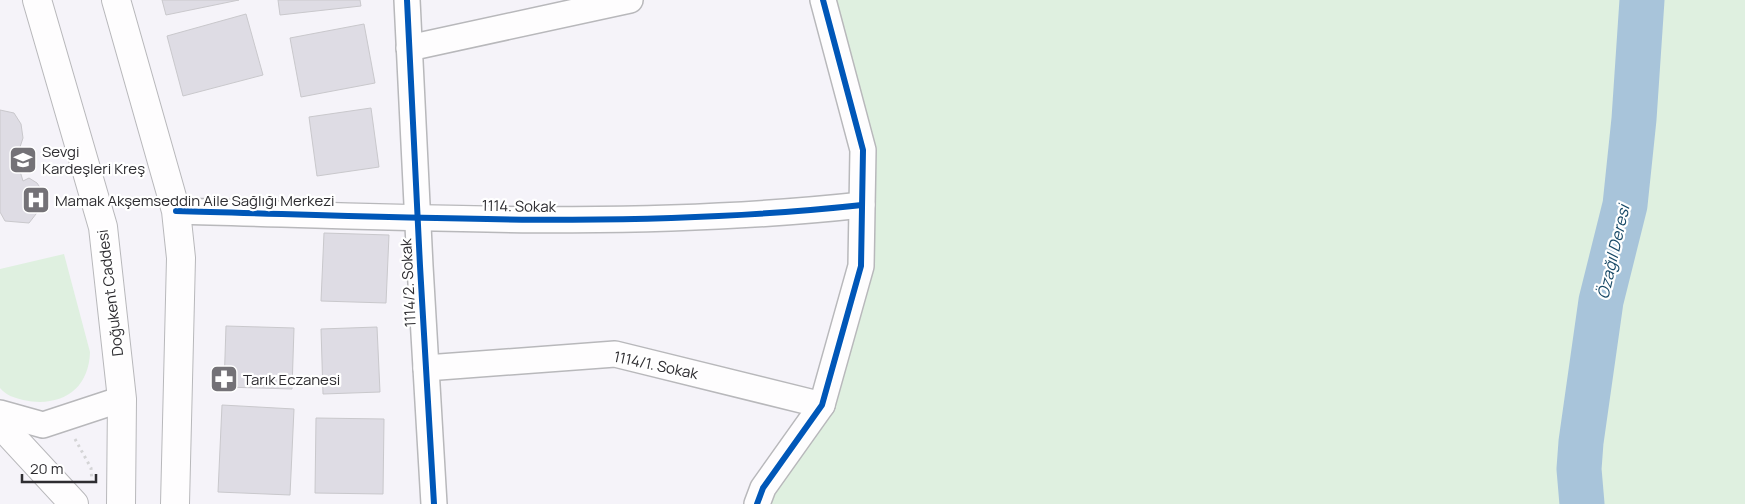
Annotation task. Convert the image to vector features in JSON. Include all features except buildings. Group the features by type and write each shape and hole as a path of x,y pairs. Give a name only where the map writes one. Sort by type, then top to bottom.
{"main road":[{"name":"Doğukent Caddesi","path":"37,0 103,227 122,399 121,504"},
{"path":"116,0 176,211 181,258 175,504"},
{"path":"0,424 83,495"}],"street":[{"name":"1114/2. Sokak","path":"407,0 417,217 434,504"},
{"path":"409,48 630,0"},
{"path":"757,504 763,488 822,405 861,266 863,150 823,0"},
{"name":"1114. Sokak","path":"176,211 609,220 777,215 862,206"},
{"name":"1114/1. Sokak","path":"426,368 615,354 822,405"},
{"path":"0,412 43,425 122,399"}],"path":[{"path":"64,417 91,468 83,495"}],"green space":[{"path":"823,0 1745,0 1745,504 757,504 822,405 861,266 863,150"},
{"path":"64,254 90,352 88,366 78,386 70,394 60,399 36,402 13,397 0,388 0,269"}],"waterway":[{"name":"Özağıl Deresi","path":"1582,504 1579,469 1581,442 1601,301 1625,205 1634,119 1642,0"}],"cycle path":[{"path":"407,0 434,504"},
{"path":"757,504 763,488 822,405 861,266 863,150 823,0"},
{"path":"176,211 519,220 691,217 776,213 862,205"}],"place":[{"name":"Sevgi Kardeşleri Kreş","path":"23,160"},
{"name":"Mamak Akşemseddin Aile Sağlığı Merkezi","path":"36,200"},
{"name":"Tarık Eczanesi","path":"224,379"}]}
